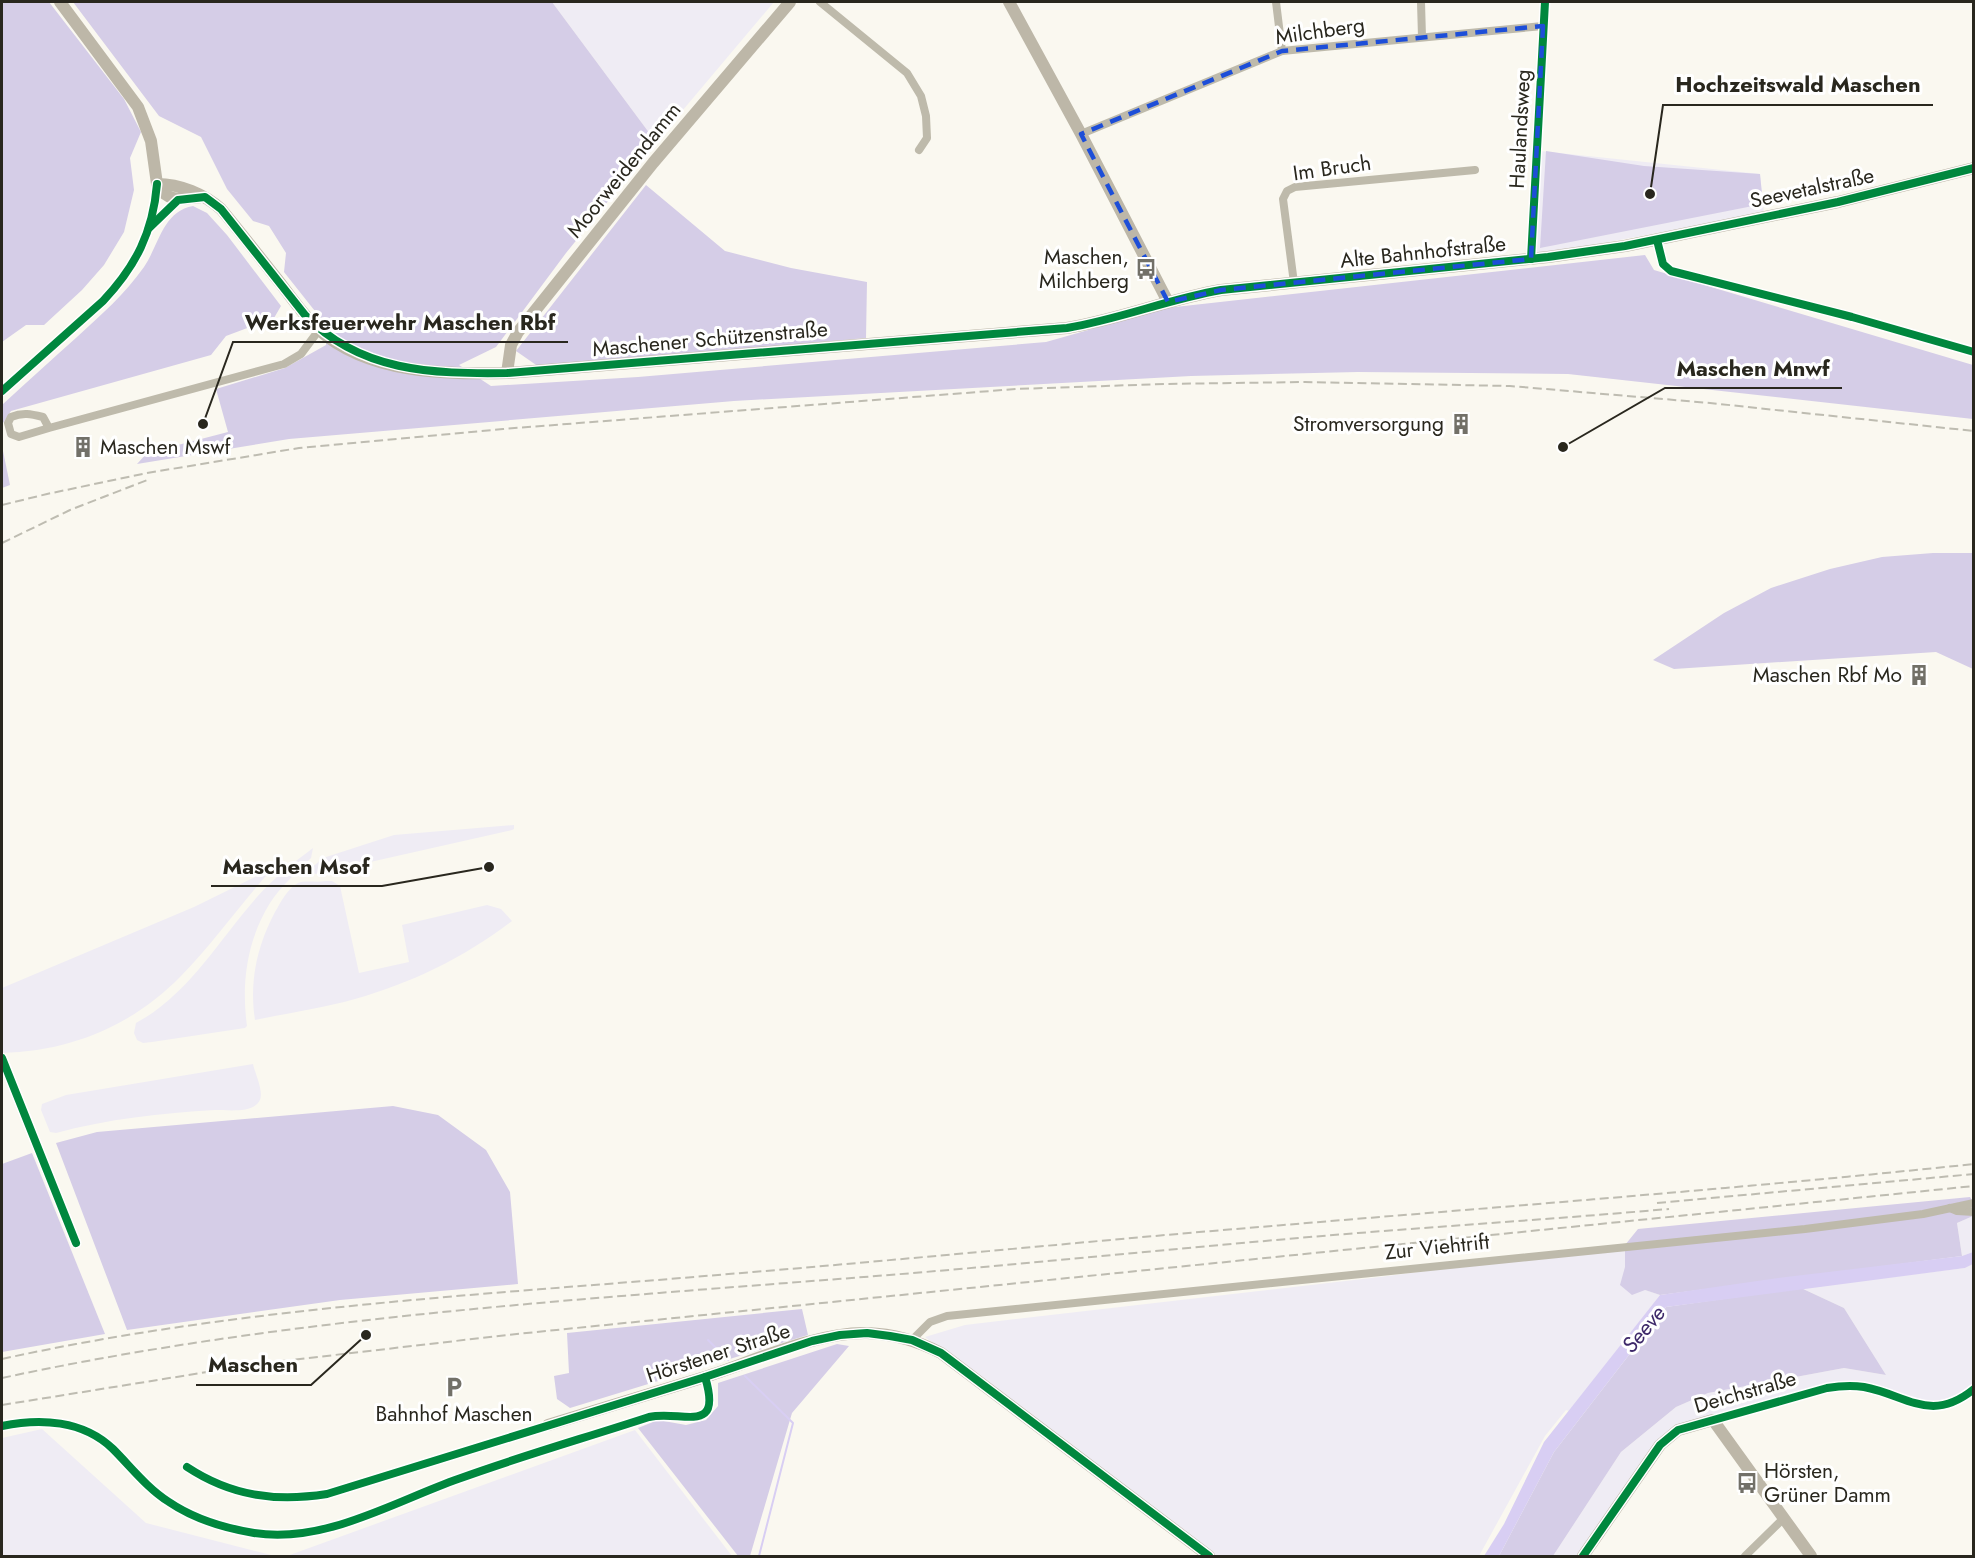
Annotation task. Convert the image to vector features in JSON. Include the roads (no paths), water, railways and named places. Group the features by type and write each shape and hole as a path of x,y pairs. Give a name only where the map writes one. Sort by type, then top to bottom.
{"main road":[{"path":"60,2 138,107 151,141 157,184 166,196 178,200 205,197"},
{"name":"Moorweidendamm","path":"507,373 511,345 518,332 653,164 789,2"},
{"path":"1009,2 1081,134 1168,302"},
{"name":"Seevetalstraße","path":"1657,240 1838,202 1974,168"},
{"name":"Maschener Schützenstraße","path":"157,184 176,186 205,197 221,209 305,315 319,330 347,349 384,363 439,372 507,373 1067,328 1109,320 1168,302"},
{"name":"Alte Bahnhofstraße","path":"1168,302 1190,295 1221,290 1531,259 1657,240"},
{"name":"Hörstener Straße","path":"548,1425 813,1341 840,1335 867,1333 912,1340 941,1353 1209,1557"},
{"path":"1713,1420 1811,1557"},
{"name":"Deichstraße","path":"1583,1557 1660,1445 1678,1430 1713,1420"}],"street":[{"path":"820,2 907,73 921,96 926,116 927,138 919,150"},
{"path":"1276,2 1282,51"},
{"path":"1421,2 1422,37"},
{"name":"Haulandsweg","path":"1531,259 1545,2"},
{"name":"Milchberg","path":"1081,134 1282,51 1543,26"},
{"name":"Im Bruch","path":"1294,283 1283,199 1287,191 1295,187 1475,170"},
{"path":"2,391 104,301 118,285 136,259 149,228 155,206 157,184"},
{"path":"149,228 178,200"},
{"path":"1657,240 1663,264 1671,271 1852,317 1974,352"},
{"path":"49,428 43,417 29,414 20,413 11,417 8,423 11,434 19,437 284,364 301,354 319,330"},
{"name":"Zur Viehtrift","path":"912,1340 930,1322 947,1316 1805,1229 1923,1214 1974,1203"},
{"path":"1949,1208 1974,1212"},
{"path":"2,1426 42,1421 68,1425 91,1434 111,1447 147,1485 168,1502 194,1516 225,1527 256,1533 284,1534 320,1530 360,1518 458,1479 649,1417 662,1414 688,1418 698,1417 707,1411 711,1402 705,1377"},
{"name":"Deichstraße","path":"1713,1420 1827,1388 1848,1385 1865,1387 1918,1405 1931,1406 1948,1404 1974,1389"},
{"name":"Hörstener Straße","path":"187,1467 227,1489 274,1497 300,1498 327,1494 548,1425"},
{"path":"1745,1557 1783,1519"}],"water":[{"name":"Seeve","path":"1973,1252 1973,1264 1965,1268 1666,1307 1554,1452 1499,1556 1484,1556 1504,1524 1544,1442 1660,1295 1962,1256"}],"waterway":[{"path":"708,1340 728,1360"},
{"path":"745,1376 793,1423 759,1556"}],"railway":[{"path":"2,505 147,473 299,448 503,429 1016,389 1305,382 1510,386 1710,403 1974,431"},
{"path":"2,543 70,510 150,479"},
{"path":"2,1359 188,1326 376,1304 1706,1190 1974,1164"},
{"path":"1657,1203 1974,1174"},
{"path":"2,1405 257,1364 507,1335 1974,1186"},
{"path":"2,1378 209,1341 523,1304 968,1268 1293,1238 1669,1209"}],"place":[{"name":"Hochzeitswald Maschen","path":"1650,194"},
{"name":"Maschen, Milchberg","path":"1146,269"},
{"name":"Werksfeuerwehr Maschen Rbf","path":"203,424"},
{"name":"Stromversorgung","path":"1461,424"},
{"name":"Maschen Mswf","path":"83,447"},
{"name":"Maschen Mnwf","path":"1563,447"},
{"name":"Maschen Rbf Mo","path":"1919,675"},
{"name":"Maschen Msof","path":"489,867"},
{"name":"Maschen","path":"366,1335"},
{"name":"Bahnhof Maschen","path":"454,1387"},
{"name":"Hörsten, Grüner Damm","path":"1747,1483"}]}
